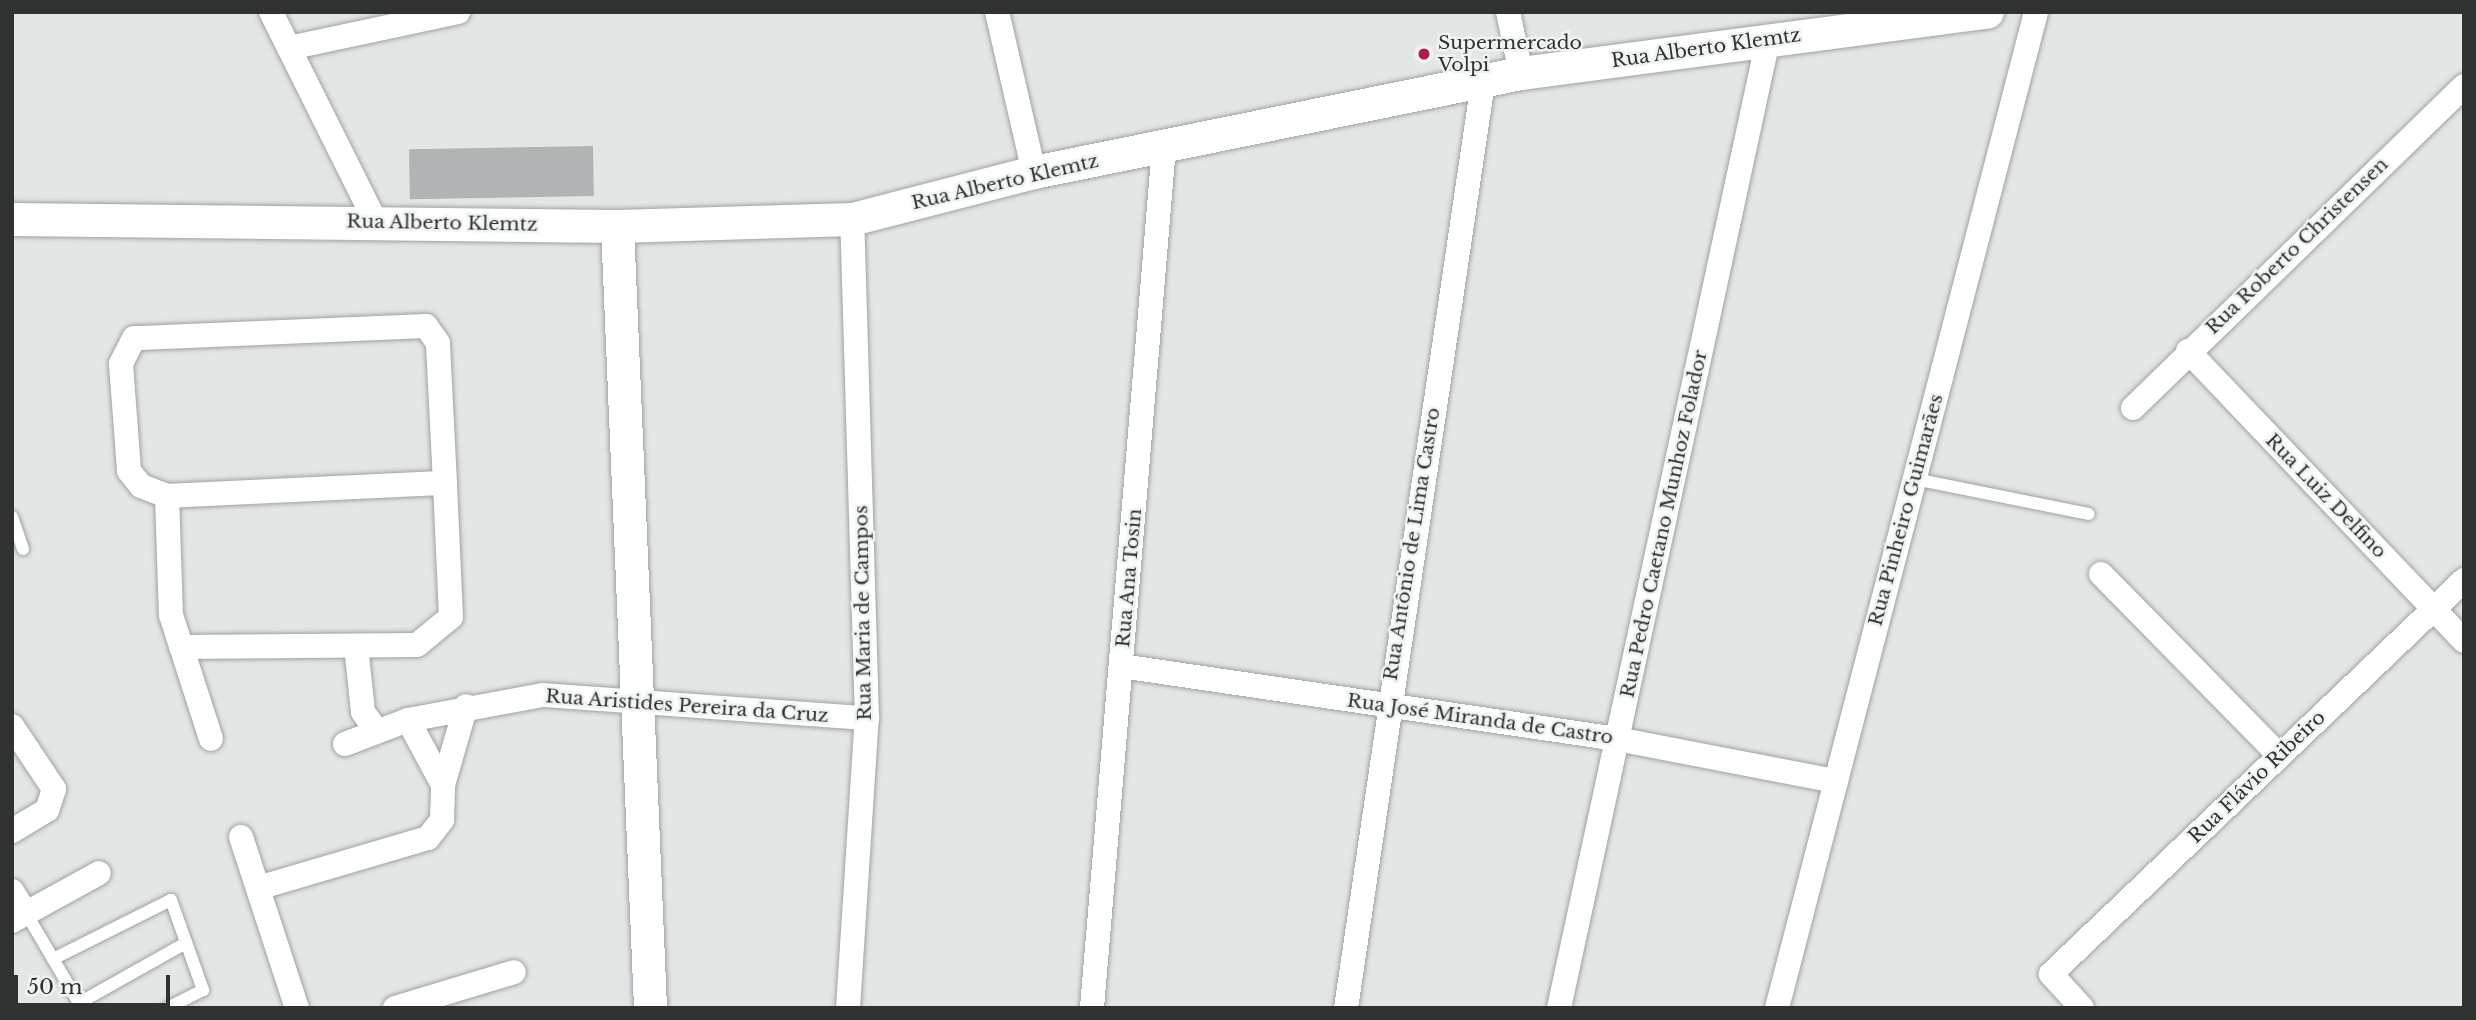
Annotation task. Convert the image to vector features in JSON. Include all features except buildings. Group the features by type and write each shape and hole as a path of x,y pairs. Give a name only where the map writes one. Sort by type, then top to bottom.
{"street":[{"path":"271,12 375,221"},
{"path":"289,48 458,12"},
{"path":"997,12 1034,172"},
{"path":"1508,12 1521,73"},
{"name":"Rua Alberto Klemtz","path":"12,219 375,221 617,226 852,219 1034,172 1521,73 1768,40 1897,18 1987,12"},
{"name":"Rua Pinheiro Guimarães","path":"1777,1008 2036,12"},
{"name":"Rua Pedro Caetano Munhoz Folador","path":"1559,1008 1768,40"},
{"name":"Rua Antônio de Lima Castro","path":"1346,1008 1387,706 1483,82"},
{"name":"Rua Roberto Christensen","path":"2133,408 2188,351 2464,86"},
{"name":"Rua Ana Tosin","path":"1092,1008 1164,147"},
{"name":"Rua Maria de Campos","path":"848,1008 867,718 852,219"},
{"path":"617,226 650,1008"},
{"path":"181,647 417,645 451,617 445,483 438,343 426,326 134,338 121,364 129,471 141,486 167,496 445,483"},
{"name":"Rua Luiz Delfino","path":"2188,351 2464,641"},
{"path":"167,496 167,589 181,647 211,739"},
{"path":"2101,574 2280,756"},
{"name":"Rua Flávio Ribeiro","path":"2081,1008 2050,974 2464,580"},
{"path":"356,646 363,712 377,731"},
{"name":"Rua José Miranda de Castro","path":"1121,666 1617,739 1836,781"},
{"name":"Rua Aristides Pereira da Cruz","path":"345,744 408,720 466,706 543,695 867,718"},
{"path":"258,888 428,838 442,820 443,785 466,706"},
{"path":"408,720 443,785"},
{"path":"12,726 54,789 47,810 12,831"},
{"path":"241,837 297,1008"},
{"path":"12,891 19,917 99,873"},
{"path":"395,1008 514,972"}],"lane":[{"path":"1915,478 2088,514"},
{"path":"12,517 23,549"},
{"path":"53,959 172,900 203,990 168,1008"},
{"path":"19,917 53,959 79,1003 186,943"}],"place":[{"name":"Supermercado Volpi","path":"1424,54"}]}
